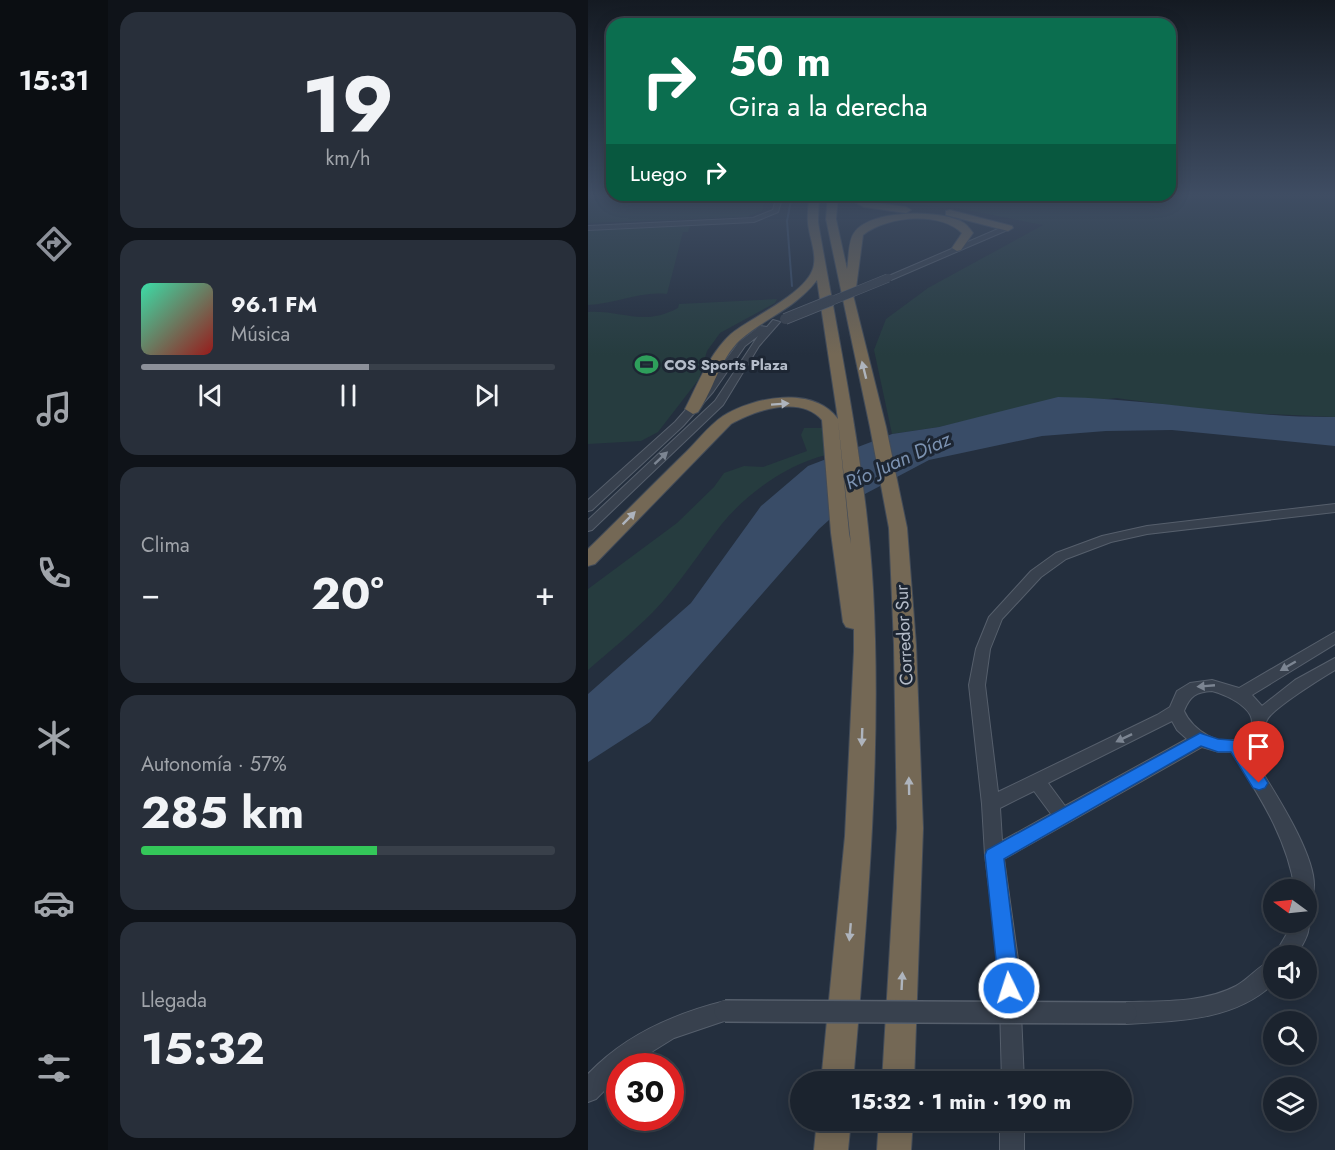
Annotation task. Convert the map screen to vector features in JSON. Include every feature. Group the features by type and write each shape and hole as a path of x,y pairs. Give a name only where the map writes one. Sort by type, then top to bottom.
{"highway":[{"path":"817,248 840,433 849,532 863,590 864,694 859,833 838,1071"},
{"name":"Corredor Sur","path":"837,248 848,303 879,426 898,528 905,645 910,828 899,1071"},
{"path":"848,303 856,248"},
{"path":"693,409 723,352 735,338 790,303 807,287 820,266"},
{"path":"588,560 722,424 737,414 768,405 807,405 821,410 840,433"},
{"path":"831,1150 833,1131"},
{"path":"894,1150 895,1131"}],"street":[{"path":"588,507 693,409 749,337 780,321 957,248"},
{"path":"588,526 719,403 755,345 780,321"},
{"path":"1012,1071 1009,967 994,855 991,804 977,685 983,649 996,617 1036,573 1061,556 1107,539 1147,530 1335,508"},
{"path":"1241,694 1335,638"},
{"path":"1260,716 1300,684 1335,663"},
{"path":"1203,685 1229,688 1241,694 1253,704 1260,716 1259,729 1251,739 1236,745 1218,745 1200,740 1183,727 1176,711 1177,701 1183,694 1203,685"},
{"path":"991,804 1176,711"},
{"path":"994,855 1200,740"},
{"path":"1236,745 1282,820 1303,867 1304,879"},
{"path":"1036,781 1063,817"},
{"path":"588,1091 624,1055 666,1029 694,1018 725,1011 1125,1013 1220,1004 1263,982"},
{"path":"1012,1131 1012,1150"}],"green space":[{"path":"588,248 679,248 667,294 647,294 588,305"},
{"path":"1002,248 1335,248 1335,417 1222,412 1116,398 991,415 939,427 892,434 874,350 886,319 928,288"},
{"name":"COS Sports Plaza","path":"777,299 775,303 720,333 707,351 699,379 658,432 641,441 588,444 588,312 643,317 665,314 678,308 679,304"},
{"path":"804,428 824,428 826,455 782,473 755,491 731,513 653,612 588,670 588,589 677,523 714,487 724,473 744,466 763,467 807,451 801,435"}],"water":[{"name":"Río Juan Díaz","path":"1058,397 1093,398 1266,414 1335,417 1335,446 1172,430 1106,431 1042,436 929,460 848,503 819,529 650,722 588,762 588,694 691,603 761,506 808,466 892,434 939,427"}],"waterway":[{"path":"789,248 792,286"}],"place":[{"name":"COS Sports Plaza","path":"646,365"}],"route":[{"path":"1009,988 1009,967 994,855 1200,740 1218,745 1236,745 1259,783"}]}
